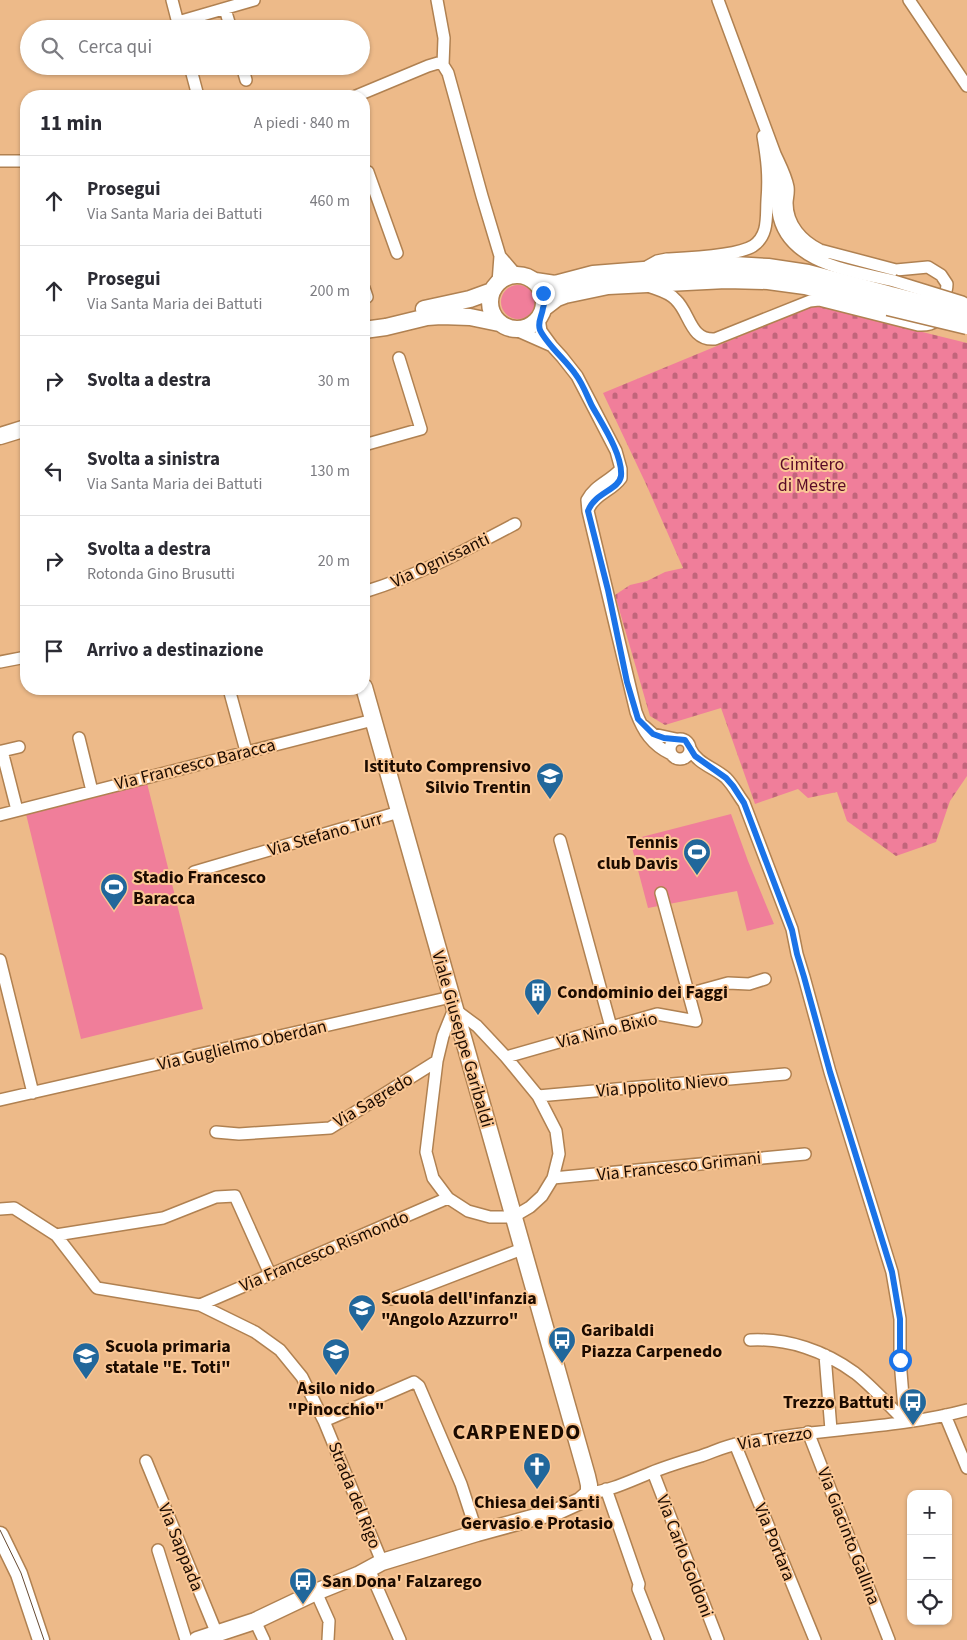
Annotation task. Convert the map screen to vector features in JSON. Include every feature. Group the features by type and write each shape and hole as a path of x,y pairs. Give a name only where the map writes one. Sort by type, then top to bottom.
{"street":[{"path":"172,0 178,20"},
{"path":"193,20 254,0"},
{"path":"436,0 444,38 443,65 448,73 500,256 519,275 535,281 556,284 593,274 768,281 967,304"},
{"path":"641,277 674,298 681,305 692,328 700,335 709,339 810,301 819,300 918,325 933,323 938,318 947,284 946,280 936,270 928,267 896,270 820,250 810,245 793,226 787,204 788,188 782,167 775,154 718,0"},
{"path":"909,0 967,86"},
{"path":"225,8 228,20"},
{"path":"370,90 428,66 438,63 443,65"},
{"path":"192,75 196,90"},
{"path":"245,75 246,80"},
{"path":"516,330 533,324 541,313 557,298 641,277 657,261 737,252 755,245 765,232 769,183 760,114"},
{"path":"775,154 778,180 778,212 782,224 795,246 819,260 891,294 967,326"},
{"path":"0,161 20,161"},
{"path":"370,177 398,252"},
{"path":"500,256 495,287 490,300 493,316 504,326 552,346"},
{"path":"370,326 383,318 470,299 495,287 504,278 519,275"},
{"path":"535,281 543,293 540,330 577,376 616,451 621,469 612,478 593,490 586,500 608,590 627,682 638,719 650,740 663,750 676,758 688,758 706,764"},
{"path":"891,294 958,312 967,312"},
{"path":"370,328 441,316 470,317 499,323"},
{"path":"370,443 421,429 399,358"},
{"path":"0,436 20,430"},
{"name":"Via Ognissanti","path":"370,590 396,582 445,561 515,524"},
{"path":"0,662 20,658"},
{"path":"231,695 246,751"},
{"name":"Viale Giuseppe Garibaldi","path":"366,695 590,1485 589,1493"},
{"path":"638,719 653,734 685,740 695,756 726,778 744,803 792,930 830,1072 892,1272 900,1319 900,1360 906,1421"},
{"name":"Via Francesco Baracca","path":"0,815 373,720"},
{"path":"80,738 92,791"},
{"path":"671,754 670,747 676,739"},
{"path":"17,810 2,751 19,747"},
{"path":"682,759 689,754 690,748"},
{"name":"Via Stefano Turr","path":"194,872 399,812"},
{"path":"560,840 611,1027"},
{"name":"Via Nino Bixio","path":"506,1057 658,1014 696,1021 661,893"},
{"path":"0,960 33,1093"},
{"path":"688,994 728,983 749,984 765,979"},
{"path":"452,1003 506,1057 538,1096 556,1131 559,1154 553,1178 542,1196 530,1207 513,1216 490,1217 468,1211 448,1198 432,1178 426,1152 438,1061 452,1003"},
{"name":"Via Guglielmo Oberdan","path":"0,1100 452,1003"},
{"name":"Via Sagredo","path":"216,1132 240,1134 330,1128 438,1061"},
{"name":"Via Ippolito Nievo","path":"538,1096 785,1074"},
{"name":"Via Francesco Grimani","path":"553,1178 805,1154"},
{"path":"56,1235 163,1218 216,1197 235,1196 270,1274"},
{"name":"Via Francesco Rismondo","path":"200,1304 448,1198"},
{"name":"Strada del Rigo","path":"0,1209 14,1208 56,1235 97,1288 200,1304 265,1338 293,1364 302,1377 324,1421 376,1566 400,1640"},
{"path":"392,1299 522,1249"},
{"path":"750,1340 793,1344 825,1355 855,1374 906,1421"},
{"path":"825,1355 831,1430"},
{"path":"324,1421 414,1382 419,1386 461,1484 477,1533"},
{"name":"Via Trezzo","path":"589,1493 606,1489 735,1444 808,1432 906,1421 967,1410"},
{"path":"945,1415 967,1468"},
{"name":"Via Giacinto Gallina","path":"808,1432 889,1640"},
{"name":"Via Portara","path":"735,1444 815,1640"},
{"name":"Via Sappada","path":"146,1461 221,1635"},
{"name":"Via Carlo Goldoni","path":"653,1472 718,1640"},
{"path":"606,1489 639,1584 638,1590 658,1640"},
{"path":"197,1640 221,1635 255,1621 376,1566 477,1533 558,1512 580,1501 589,1493"},
{"path":"0,1535 19,1574 41,1640"},
{"path":"158,1550 186,1640"},
{"path":"316,1592 329,1621 328,1640"},
{"path":"255,1621 264,1640"}],"green space":[{"path":"518,285 530,290 535,302 530,314 518,319 506,314 501,302 506,290"},
{"name":"Cimitero di Mestre","path":"817,306 967,343 967,776 950,801 936,842 896,856 847,821 837,792 808,798 798,789 755,804 721,708 665,725 650,716 615,595 630,585 647,581 665,572 683,568 603,393"},
{"name":"Stadio Francesco Baracca","path":"147,783 203,1009 81,1039 26,814"},
{"name":"Tennis club Davis","path":"731,814 774,924 747,931 737,891 648,908 630,840"}],"tram line":[{"path":"0,1530 21,1573 44,1640"}],"place":[{"name":"Istituto Comprensivo Silvio Trentin","path":"550,800"},
{"name":"Tennis club Davis","path":"697,876"},
{"name":"Stadio Francesco Baracca","path":"114,911"},
{"name":"Condominio dei Faggi","path":"538,1016"},
{"name":"Scuola dell'infanzia \"Angolo Azzurro\"","path":"362,1332"},
{"name":"Garibaldi Piazza Carpenedo","path":"562,1364"},
{"name":"Asilo nido \"Pinocchio\"","path":"336,1376"},
{"name":"Scuola primaria statale \"E. Toti\"","path":"86,1380"},
{"name":"Trezzo Battuti","path":"913,1426"},
{"name":"Chiesa dei Santi Gervasio e Protasio","path":"537,1490"},
{"name":"San Dona' Falzarego","path":"303,1605"}],"district":[{"name":"CARPENEDO","path":"517,1431"}],"route":[{"path":"543,293 544,308 539,318 540,330 577,376 619,460 621,478 616,485 596,498 588,511 608,590 627,682 638,719 653,734 664,738 679,738 688,742 692,752 700,761 726,778 746,807 792,930 830,1072 889,1258 900,1319 900,1360"}]}
